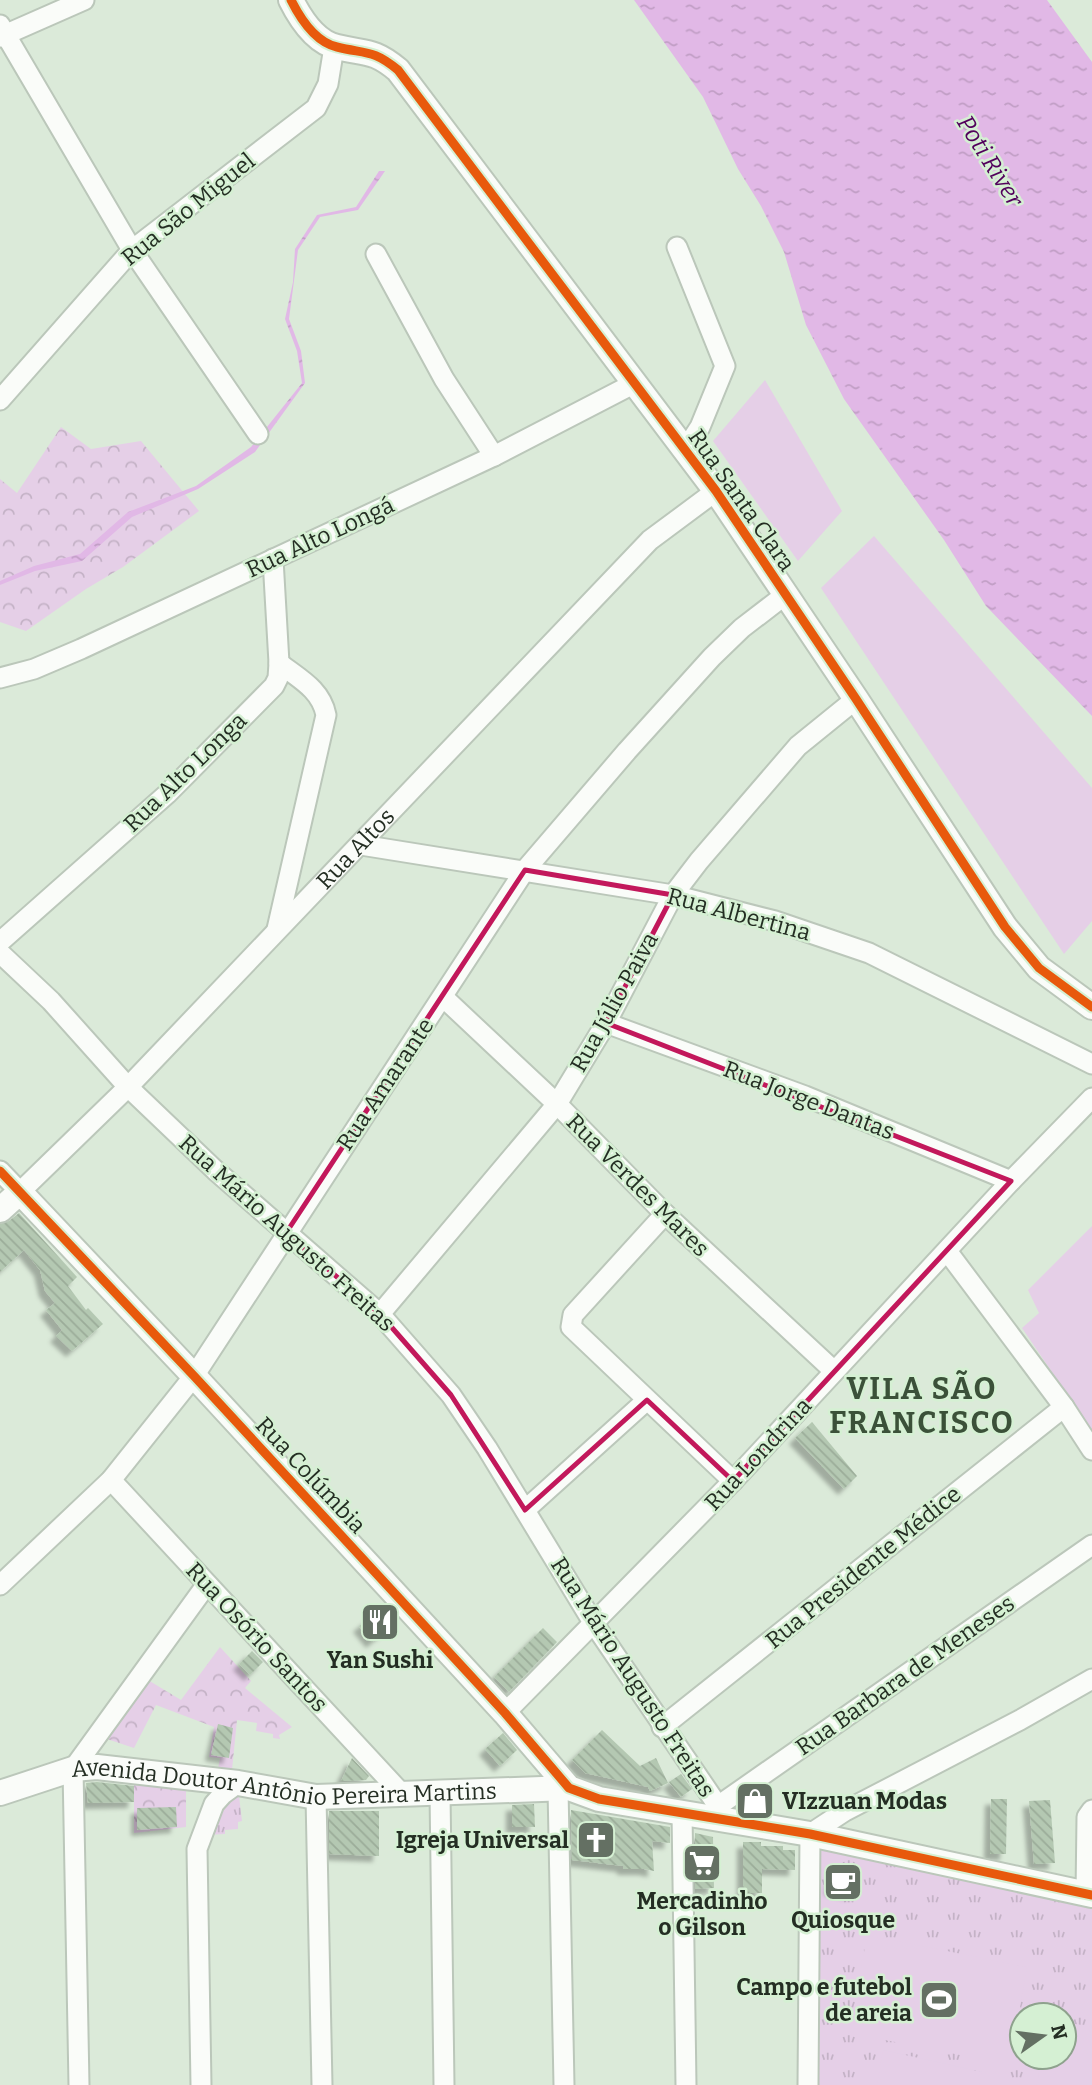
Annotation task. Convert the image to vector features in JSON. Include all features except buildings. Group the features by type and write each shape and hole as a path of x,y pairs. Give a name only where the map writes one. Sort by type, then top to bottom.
{"street":[{"path":"84,0 2,33 132,250 258,434"},
{"path":"291,0 306,25 317,37 334,47"},
{"name":"Rua São Miguel","path":"0,400 132,250 316,108 328,84 334,47"},
{"name":"Rua Santa Clara","path":"334,47 370,52 385,59 398,70 716,491 1022,950 1059,985 1092,1007"},
{"path":"677,247 725,366 700,427 685,450"},
{"path":"376,254 444,379 495,456"},
{"name":"Rua Alto Longá","path":"0,678 61,658 495,456 635,383"},
{"name":"Rua Altos","path":"0,1210 128,1087 650,540 716,491"},
{"name":"Rua Alto Longa","path":"0,942 167,793 274,686 278,678 279,663 273,559"},
{"name":"Rua Amarante","path":"0,1585 111,1480 194,1377 525,870 712,657 742,628 785,596"},
{"path":"277,929 326,715 316,691 279,663"},
{"name":"Rua Júlio Paiva","path":"380,1314 556,1104 606,1023 673,895 756,791 797,746 856,699"},
{"name":"Rua Albertina","path":"361,845 673,895 775,921 869,953 1092,1064"},
{"name":"Rua Mário Augusto Freitas","path":"0,953 60,1011 128,1087 215,1170 380,1314 451,1395 525,1510 594,1625 720,1814"},
{"name":"Rua Verdes Mares","path":"443,997 556,1104 665,1214 834,1371"},
{"name":"Rua Jorge Dantas","path":"606,1023 805,1096 1011,1181"},
{"name":"Rua Londrina","path":"505,1713 733,1480 1011,1181 1092,1098"},
{"path":"0,1171 20,1192"},
{"name":"Rua Colúmbia","path":"20,1192 505,1713 564,1789"},
{"path":"665,1214 573,1315 570,1323 573,1330 733,1480"},
{"path":"947,1251 1064,1406 1092,1450"},
{"path":"525,1510 647,1400"},
{"name":"Rua Presidente Médice","path":"662,1727 1064,1406"},
{"name":"Rua Osório Santos","path":"111,1480 403,1795"},
{"name":"Rua Barbara de Meneses","path":"720,1814 1092,1545"},
{"path":"79,2085 73,1769 207,1584"},
{"path":"810,1834 845,1811 1020,1720 1092,1679"},
{"name":"Avenida Doutor Antônio Pereira Martins","path":"0,1793 73,1769 97,1767 238,1783 316,1797 564,1789"},
{"path":"201,2085 197,1849 214,1804 238,1783"},
{"path":"564,2085 564,1789 599,1799 682,1813 720,1814 1089,1894 1087,1817 1092,1810"},
{"path":"440,1793 444,2085"},
{"path":"316,1797 322,2085"},
{"path":"682,1813 686,2085"},
{"path":"808,2085 810,1834"}],"highlighted area":[{"path":"525,870 673,895 606,1023 1011,1181 733,1481 647,1400 525,1510 451,1395 380,1314 286,1233"}],"green space":[{"path":"765,380 842,511 798,561 713,441"},
{"path":"61,427 91,449 141,441 199,511 123,567 26,631 0,622 0,479 17,493"},
{"path":"874,536 1092,788 1092,921 1064,954 821,588"},
{"path":"1092,1226 1092,1431 1022,1328 1039,1313 1028,1290"},
{"path":"220,1647 251,1681 245,1688 292,1727 279,1735 280,1739 273,1738 273,1734 256,1731 257,1723 237,1720 232,1770 218,1769 220,1758 209,1757 214,1727 156,1705 134,1748 107,1739 148,1680 181,1700"},
{"path":"134,1782 186,1788 186,1827 134,1833"},
{"path":"230,1793 239,1796 242,1821 238,1822 238,1829 225,1830 225,1834 206,1835"},
{"path":"814,1837 1092,1891 1092,2085 818,2085"},
{"name":"Campo e futebol de areia","path":"867,1935 1027,1967 1021,2001 1008,2001 1008,2065 850,2033"},
{"path":"1078,2024 1092,2027 1092,2085 1030,2085 1037,2084 1039,2071 1078,2071"},
{"path":"883,2050 982,2072 979,2085 877,2085"}],"water":[{"name":"Poti River","path":"634,0 1047,0 1092,62 1092,716 986,606 944,540 844,399 806,325 784,252 761,206 738,169 703,97"},
{"path":"379,171 385,171 358,210 320,217 298,250 289,319 301,351 305,383 255,452 198,489 132,517 82,561 35,571 0,585 0,581 34,566 80,554 128,512 196,486 251,447 302,383 297,351 285,319 293,282 295,249 317,215 356,207"}],"cycle path":[{"path":"291,0 304,21 322,40 337,47 375,55 398,70 716,491 1005,927 1039,968 1092,1007"},
{"path":"0,1171 194,1376 505,1713 569,1788 599,1799 810,1834 1092,1895"}],"place":[{"name":"Yan Sushi","path":"380,1622"},
{"name":"VIzzuan Modas","path":"755,1801"},
{"name":"Igreja Universal","path":"596,1840"},
{"name":"Mercadinho o Gilson","path":"702,1863"},
{"name":"Quiosque","path":"843,1882"},
{"name":"Campo e futebol de areia","path":"939,2000"}],"district":[{"name":"VILA SÃO FRANCISCO","path":"922,1406"}]}
